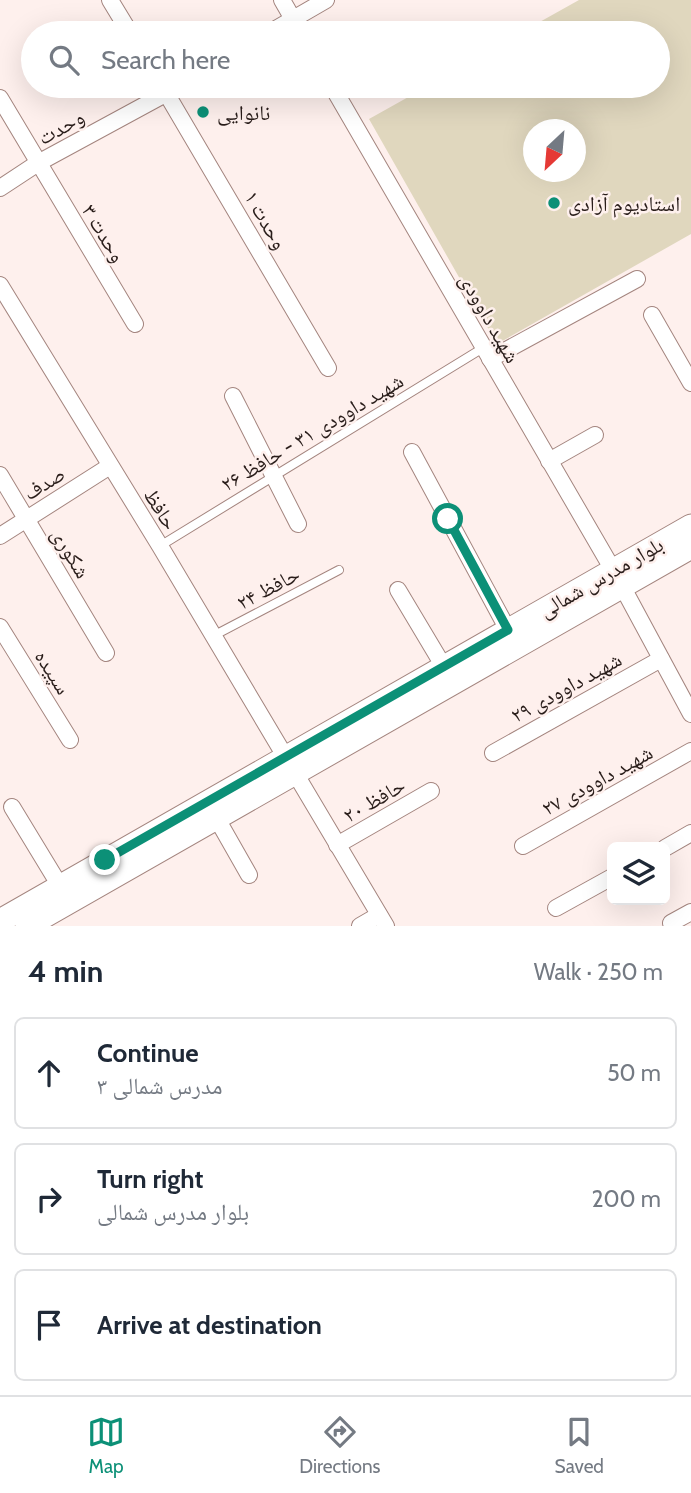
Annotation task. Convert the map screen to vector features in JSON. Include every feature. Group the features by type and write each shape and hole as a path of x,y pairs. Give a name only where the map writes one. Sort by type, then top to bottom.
{"main road":[{"name":"بلوار مدرس شمالی","path":"0,921 60,886 288,765 617,578 691,526"},
{"name":"بلوار مدرس شمالی","path":"38,923 216,817 288,765 508,630 617,578 691,547"}],"street":[{"path":"110,0 123,21"},
{"path":"282,0 294,21"},
{"path":"303,21 326,0"},
{"name":"وحدت ۳","path":"0,98 135,324"},
{"name":"وحدت","path":"0,188 38,163 152,98"},
{"name":"وحدت ۱","path":"176,98 328,368"},
{"name":"شهید داوودی","path":"339,98 617,578 691,714"},
{"path":"486,354 637,279"},
{"name":"حافظ","path":"0,285 160,546 288,765 383,920"},
{"path":"652,316 691,383"},
{"path":"233,396 298,524"},
{"path":"549,461 595,435"},
{"path":"411,452 508,630"},
{"name":"صدف","path":"0,536 110,466"},
{"name":"شکوری","path":"0,474 106,653"},
{"path":"398,590 444,667"},
{"name":"سپیده","path":"0,627 70,740"},
{"name":"شهید داوودی ۲۹","path":"493,753 661,659"},
{"name":"شهید داوودی ۲۷","path":"523,846 691,751"},
{"name":"حافظ ۲۰","path":"337,845 431,791"},
{"path":"12,807 60,886"},
{"path":"216,817 249,875"},
{"path":"670,845 691,833"},
{"path":"556,908 607,880"},
{"path":"671,922 691,912"},
{"path":"360,926 383,920"}],"lane":[{"name":"شهید داوودی ۳۱ - حافظ ۲۶","path":"160,546 273,476 486,354"},
{"name":"حافظ ۲۴","path":"213,636 339,570"}],"shaded area":[{"name":"استادیوم آزادی","path":"579,0 691,0 691,234 497,344 369,119 407,98 670,98 670,21 541,21"}],"place":[{"name":"نانوایی","path":"203,112"},
{"name":"استادیوم آزادی","path":"554,203"}],"route":[{"path":"105,860 508,630 448,519"}]}
